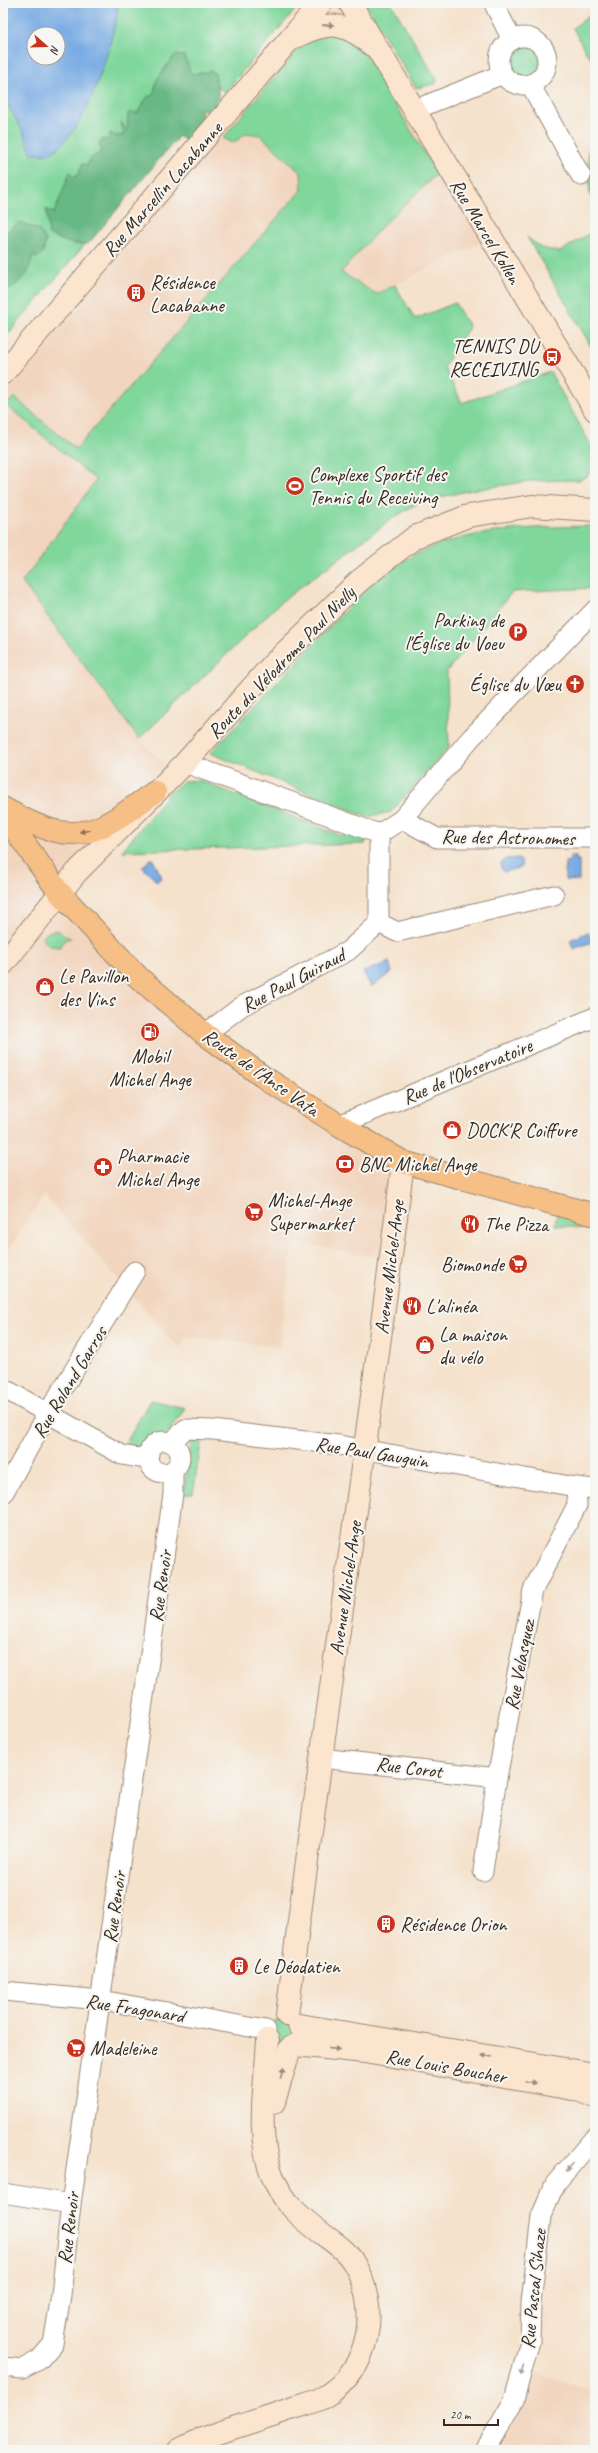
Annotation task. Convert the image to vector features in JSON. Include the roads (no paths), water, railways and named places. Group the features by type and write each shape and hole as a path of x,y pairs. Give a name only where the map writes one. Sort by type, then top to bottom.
{"main road":[{"path":"3,808 48,831 77,833 98,828 155,792"},
{"name":"Route de l'Anse Vata","path":"3,813 59,892 139,978 205,1034 262,1076 339,1125 403,1162 595,1215"}],"street":[{"name":"Rue Marcellin Lacabanne","path":"3,373 321,3"},
{"name":"Rue Marcel Kollen","path":"350,3 595,410"},
{"path":"496,3 495,6 512,40"},
{"name":"Rue Marcel Kollen","path":"292,38 318,26 334,25 346,28 358,34 378,50"},
{"path":"520,37 535,40 545,52 546,67 537,80 530,84 515,83 503,74 499,59 506,44 512,40 520,37"},
{"path":"414,110 503,74"},
{"path":"530,84 581,176"},
{"name":"Route du Vélodrome Paul Nielly","path":"3,964 59,892 185,763 272,665 359,581 415,537 468,516 532,506 591,506"},
{"path":"380,834 402,819 481,728 595,610"},
{"path":"185,763 380,834"},
{"name":"Rue des Astronomes","path":"402,819 437,838 595,838"},
{"path":"380,834 379,923 397,932 554,894"},
{"name":"Rue Paul Guiraud","path":"205,1034 242,1006 348,951 379,923"},
{"name":"Rue de l'Observatoire","path":"339,1125 595,1017"},
{"name":"Avenue Michel-Ange","path":"264,2137 293,2033 321,1758 365,1449 403,1162"},
{"name":"Rue Roland Garros","path":"3,1494 49,1413 135,1271"},
{"path":"3,1388 122,1455 139,1458 149,1454"},
{"name":"Rue Paul Gauguin","path":"174,1444 177,1437 185,1429 196,1429 365,1449 576,1487"},
{"path":"167,1441 174,1444 180,1457 173,1470 163,1472 154,1468 150,1464 149,1454 152,1446 159,1442 167,1441"},
{"name":"Rue Renoir","path":"3,2368 22,2369 39,2360 52,2344 61,2294 70,2204 101,2000 173,1494 173,1470"},
{"path":"576,1487 595,1489"},
{"name":"Rue Velasquez","path":"483,1871 497,1778 533,1590 577,1505 576,1487"},
{"name":"Rue Corot","path":"321,1758 497,1778"},
{"name":"Rue Fragonard","path":"3,1991 101,2000 267,2035"},
{"path":"179,2450 203,2439 324,2398 349,2378 366,2342 370,2314 353,2261 339,2246 294,2212 282,2197 271,2174 264,2137 263,2107 267,2035 271,2020 275,2016 293,2033 279,2049 267,2035"},
{"name":"Rue Louis Boucher","path":"293,2033 595,2074"},
{"name":"Rue Louis Boucher","path":"293,2033 365,2052 578,2090 595,2097"},
{"name":"Rue Pascal Sihaze","path":"485,2450 514,2400 530,2341 531,2303 540,2216 555,2184 595,2137"},
{"path":"3,2192 70,2204"}],"water":[{"path":"3,3 119,3 111,40 104,63 87,108 76,127 63,143 48,154 32,154 22,130 3,97"},
{"path":"570,856 576,856 576,860 579,860 579,881 565,880 565,862 570,861"},
{"path":"152,858 162,877 157,882 142,867"},
{"path":"518,858 521,861 522,867 504,872 501,868 501,863 506,859"},
{"path":"588,932 592,942 573,949 570,940"},
{"path":"389,962 392,972 371,987 363,972"}],"place":[{"name":"Résidence Lacabanne","path":"136,293"},
{"name":"TENNIS DU RECEIVING","path":"552,357"},
{"name":"Complexe Sportif des Tennis du Receiving","path":"295,486"},
{"name":"Parking de l'Église du Voeu","path":"518,632"},
{"name":"Église du Vœu","path":"575,684"},
{"name":"Le Pavillon des Vins","path":"45,987"},
{"name":"Mobil Michel Ange","path":"150,1032"},
{"name":"DOCK'R Coiffure","path":"452,1130"},
{"name":"BNC Michel Ange","path":"345,1164"},
{"name":"Pharmacie Michel Ange","path":"103,1167"},
{"name":"Michel-Ange Supermarket","path":"254,1212"},
{"name":"The Pizza","path":"470,1224"},
{"name":"Biomonde","path":"518,1264"},
{"name":"L'alinéa","path":"412,1306"},
{"name":"La maison du vélo","path":"425,1345"},
{"name":"Résidence Orion","path":"386,1924"},
{"name":"Le Déodatien","path":"239,1966"},
{"name":"Madeleine","path":"76,2048"}]}
